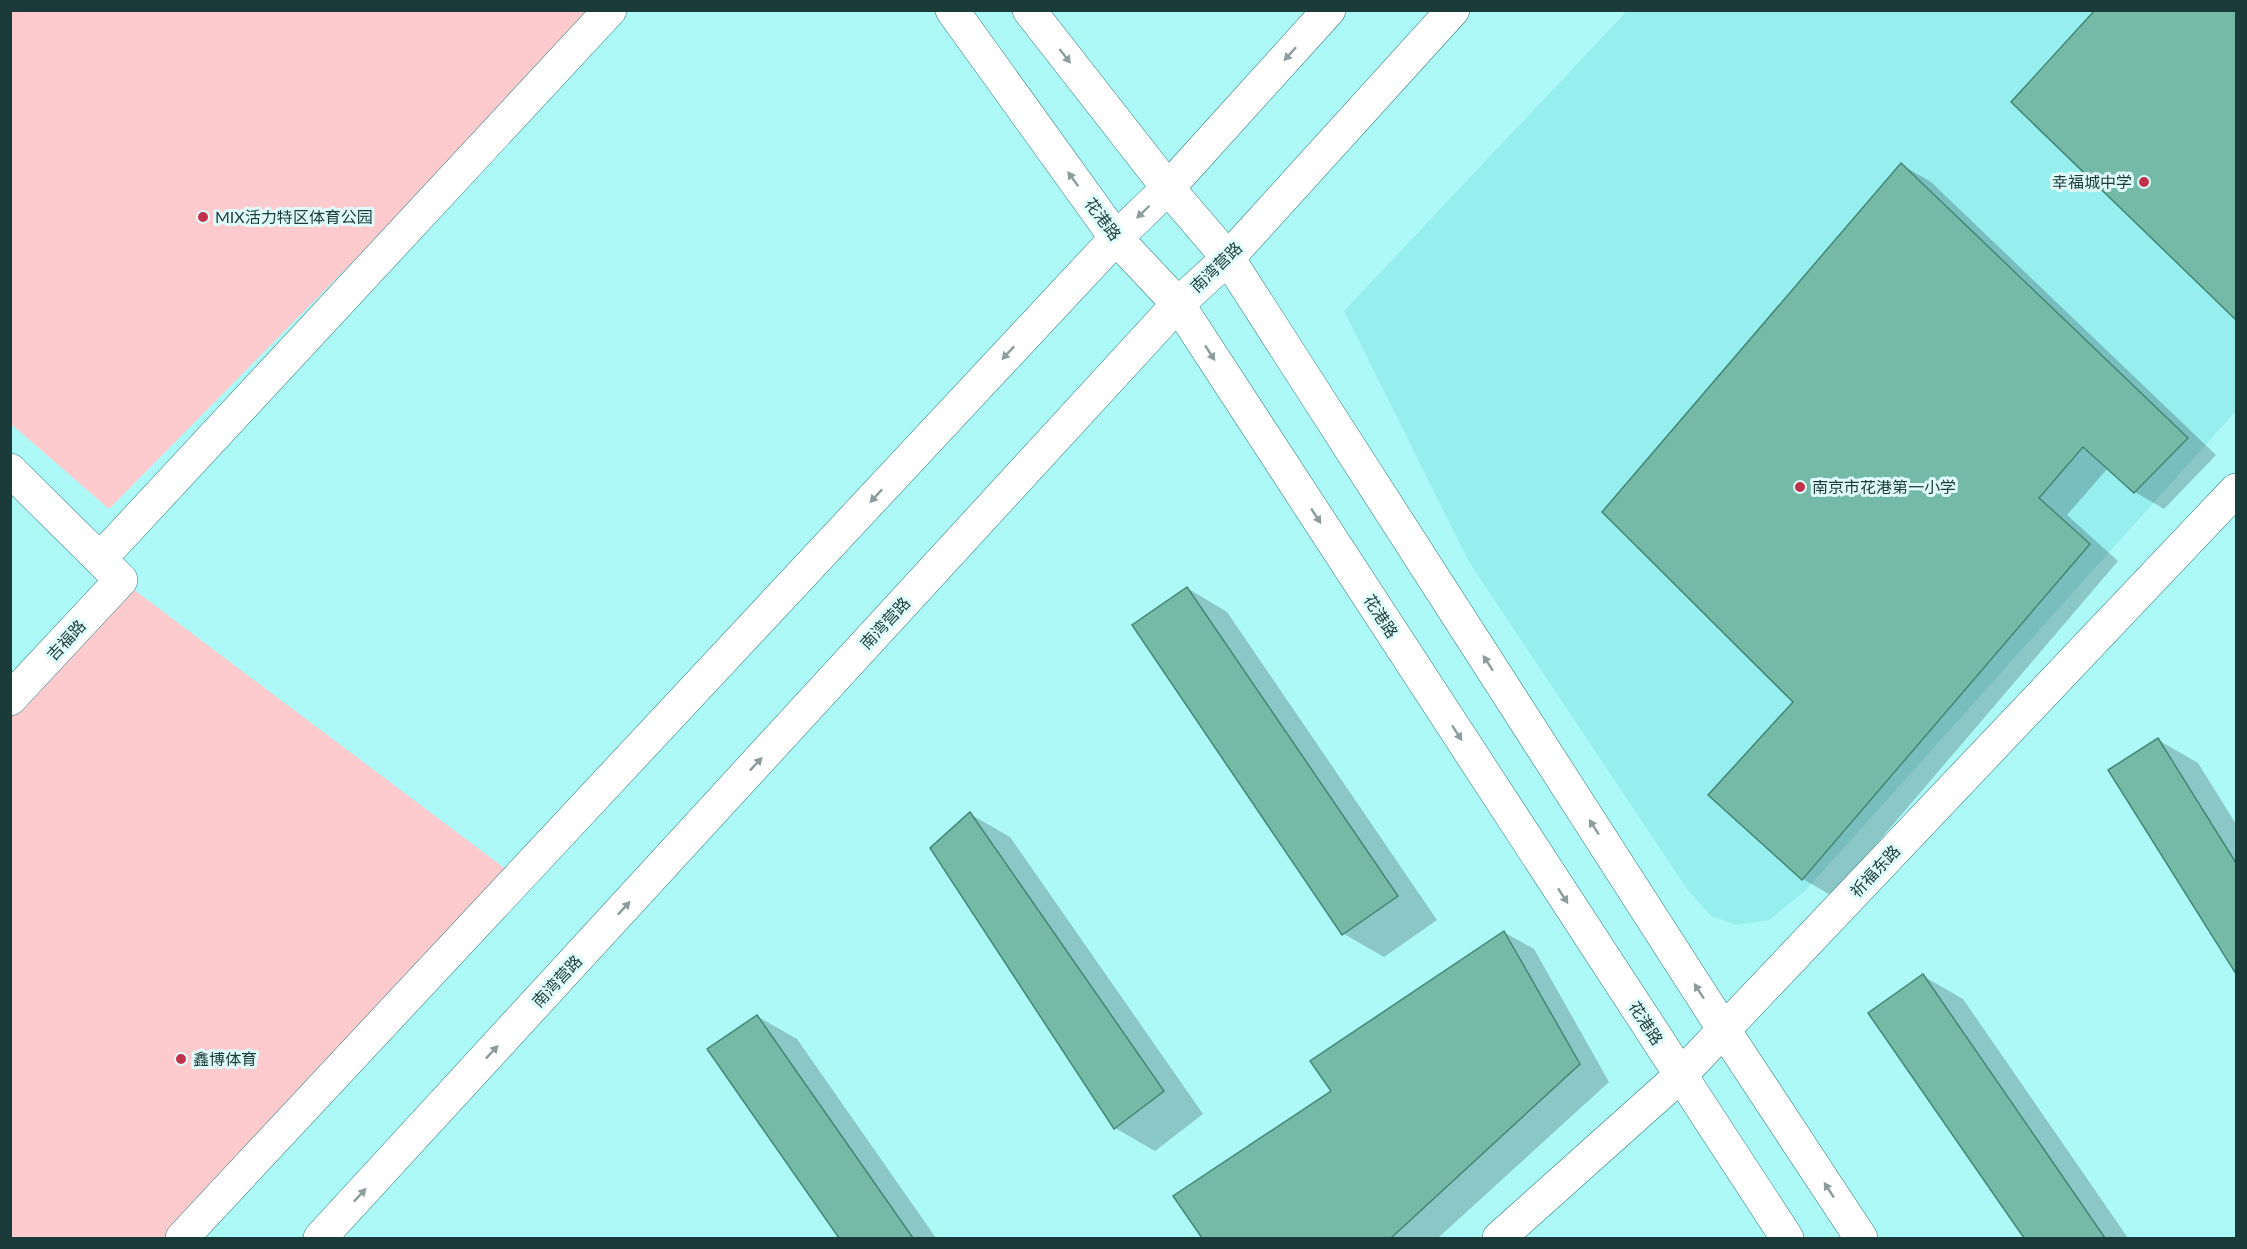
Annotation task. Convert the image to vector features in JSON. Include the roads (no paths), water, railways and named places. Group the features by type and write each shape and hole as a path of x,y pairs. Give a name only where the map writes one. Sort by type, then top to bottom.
{"street":[{"name":"吉福路","path":"10,699 110,569 610,10"},
{"name":"花港路","path":"952,10 1116,238 1178,304 1787,1239"},
{"path":"1029,10 1168,188 1228,258 1861,1239"},
{"path":"182,1239 1116,238 1168,188 1329,10"},
{"name":"南湾营路","path":"320,1239 1178,304 1228,258 1453,10"},
{"path":"10,470 110,569"},
{"name":"祈福东路","path":"1499,1239 1680,1076 2236,490"}],"place":[{"name":"幸福城中学","path":"2144,182"},
{"name":"MIX活力特区体育公园","path":"203,217"},
{"name":"南京市花港第一小学","path":"1800,487"},
{"name":"鑫博体育","path":"181,1059"}]}
